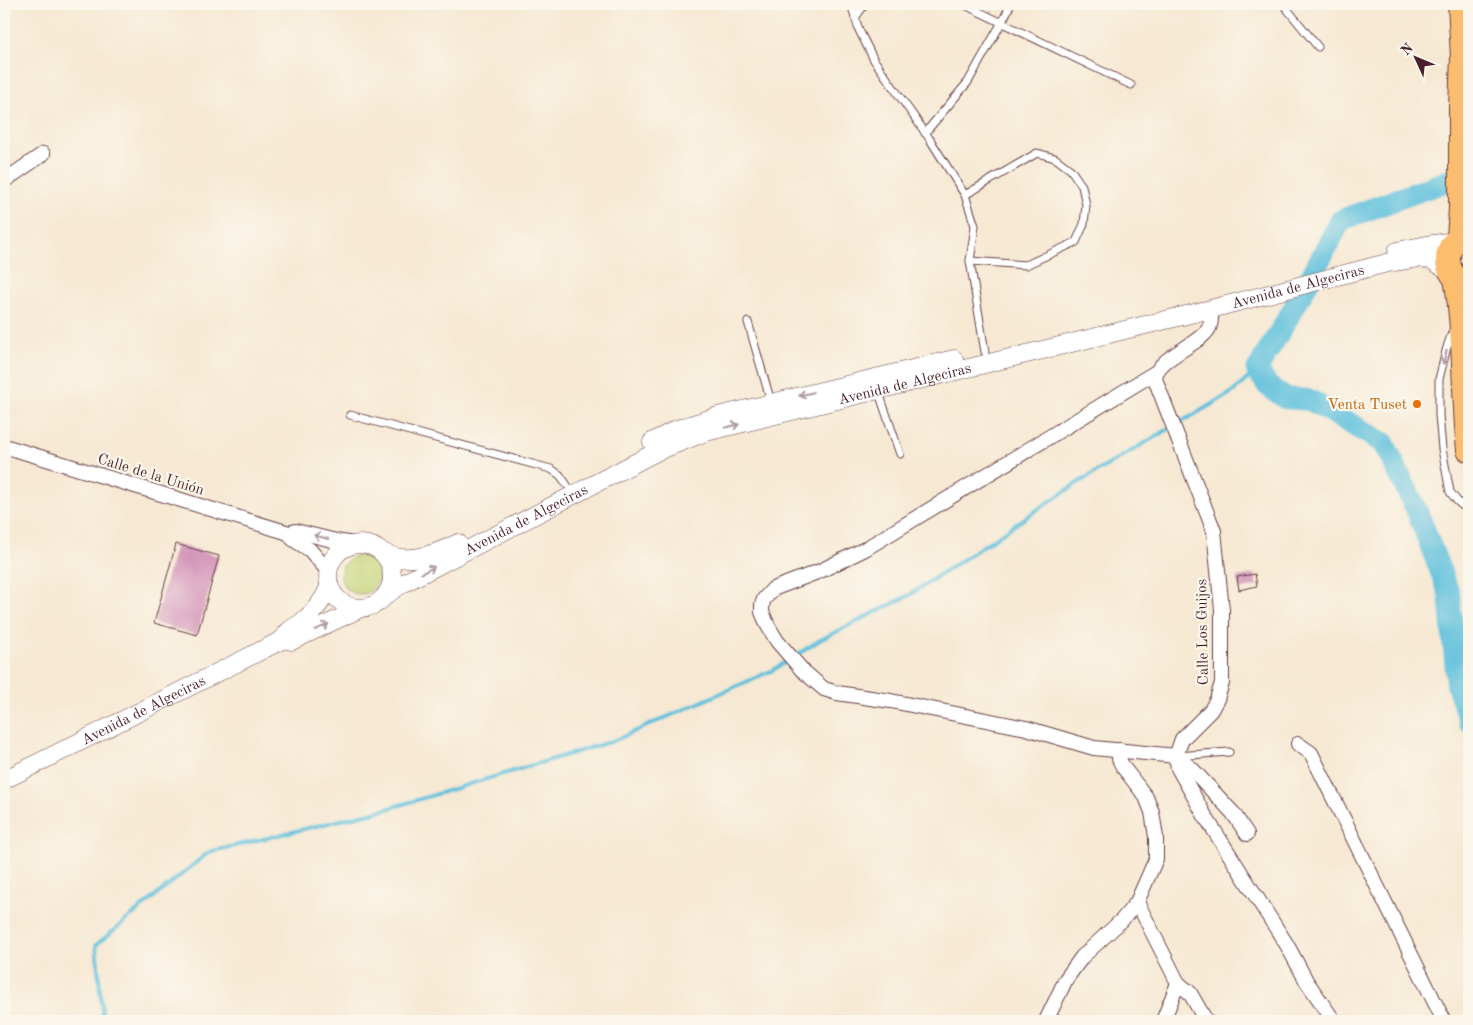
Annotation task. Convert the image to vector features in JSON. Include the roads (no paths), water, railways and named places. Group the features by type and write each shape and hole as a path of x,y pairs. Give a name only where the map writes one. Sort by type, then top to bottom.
{"highway":[{"path":"1460,4 1463,56 1461,238 1451,246 1448,258 1458,278 1465,355 1469,450"}],"street":[{"path":"4,181 43,154"},
{"name":"Avenida de Algeciras","path":"386,595 402,584 656,452 706,432 1211,308 1274,287 1427,245 1461,238"},
{"name":"Avenida de Algeciras","path":"1367,263 1419,258 1431,260 1458,278"},
{"name":"Avenida de Algeciras","path":"382,552 398,559 406,559 425,556 452,546 678,429 718,416 1232,292 1274,287"},
{"path":"1232,292 1228,298 1213,302 1211,322 1205,333 1156,372 865,549 820,571 773,589 764,599 762,612 768,626 785,651 802,670 824,689 1026,728 1094,748 1176,756 1193,770 1233,813 1247,834"},
{"name":"Calle Los Guijos","path":"1156,372 1155,379 1214,531 1222,610 1222,683 1217,699 1211,710 1182,739 1176,756"},
{"name":"Calle de la Unión","path":"4,446 289,533 296,531 336,542 353,544"},
{"name":"Calle de la Unión","path":"289,533 293,540 310,550 328,579"},
{"path":"353,544 369,544 382,552 388,558 392,573 390,589 386,595 374,605 359,609 337,600 328,579 334,556 346,546 353,544"},
{"name":"Avenida de Algeciras","path":"4,780 284,639 287,632 300,624 320,605 328,579"},
{"name":"Avenida de Algeciras","path":"284,639 292,641 359,609"},
{"path":"1298,744 1311,753 1444,1021"},
{"path":"1046,1021 1066,978 1082,957 1122,920 1137,902 1156,859 1156,837 1152,812 1146,797 1123,767 1119,759 1120,750"},
{"path":"1176,756 1178,768 1205,816 1287,945 1307,982 1334,1021"},
{"path":"1137,902 1178,983 1190,993 1206,1021"},
{"path":"1163,1021 1178,983"}],"lane":[{"path":"851,4 859,30 874,60 965,194 974,226 970,262 984,352"},
{"path":"855,18 865,4"},
{"path":"963,4 1131,84"},
{"path":"925,133 968,82 1011,4"},
{"path":"1283,4 1318,46"},
{"path":"965,194 1037,153 1055,158 1071,170 1082,186 1086,205 1084,224 1076,242 1026,265 970,262"},
{"path":"1461,311 1447,347 1439,379 1439,415 1450,492 1458,502 1469,510"},
{"path":"748,322 771,403"},
{"path":"878,390 900,454"},
{"path":"350,415 551,470 560,475 567,485"},
{"path":"1176,756 1229,752"}],"waterway":[{"path":"1455,178 1341,220 1298,301 1257,370 1268,386 1285,398 1310,400 1384,443 1417,511 1449,593 1457,684 1469,721"},
{"path":"1176,425 1233,392 1257,370"},
{"path":"103,1021 96,945 209,852 387,809 613,741 773,670 820,640 908,596 1076,484 1170,428"}],"place":[{"name":"Venta Tuset","path":"1417,404"}]}
